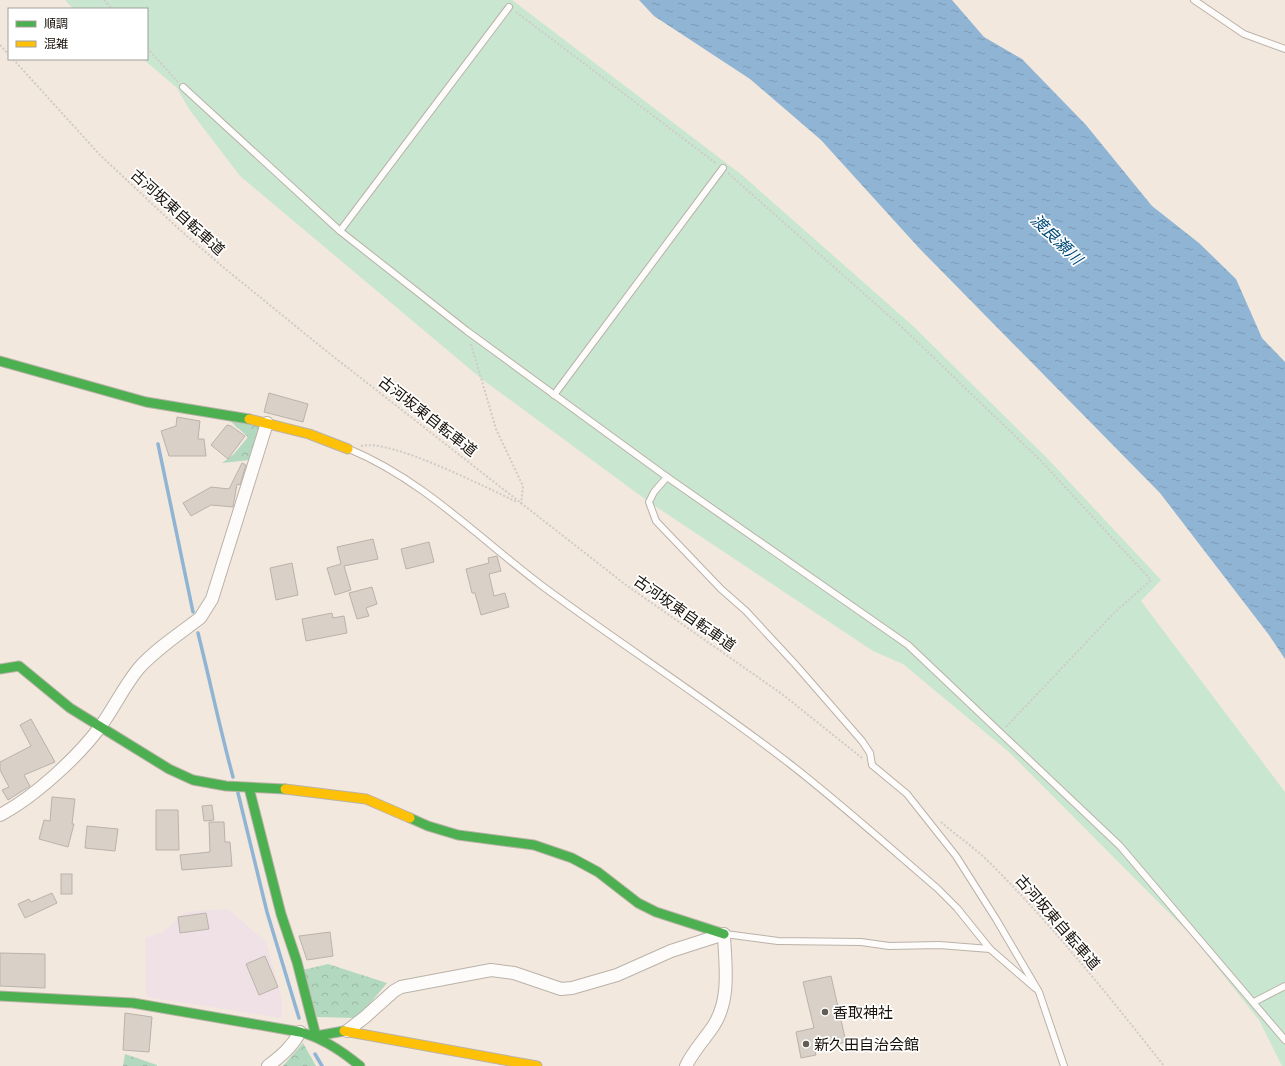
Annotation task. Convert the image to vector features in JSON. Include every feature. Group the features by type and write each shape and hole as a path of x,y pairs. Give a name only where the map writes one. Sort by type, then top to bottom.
{"street":[{"path":"0,361 146,402 268,423 309,434 348,449"},
{"path":"0,815 30,796 77,754 100,727 138,669 151,656 200,618 206,611 224,562 268,423"},
{"path":"0,669 19,666 70,708 168,769 193,780 249,788 277,788 366,799 428,826 458,835 534,845 572,858 598,872 638,903 656,912 724,934"},
{"path":"249,788 281,914 297,962 316,1036"},
{"path":"347,1031 365,1018 394,991 402,987 491,970 514,973 561,988 572,988 617,975 671,952 724,934"},
{"path":"686,1066 715,1024 722,1010 726,974 724,934"},
{"path":"0,996 133,1003 300,1032 316,1036 344,1052 360,1066"},
{"path":"316,1036 347,1031 537,1066"},
{"path":"268,1066 288,1050 295,1042 300,1032"}],"lane":[{"path":"1194,0 1244,34 1285,49"},
{"path":"340,231 508,7"},
{"path":"183,87 340,231 467,331 667,477 908,645 1120,846 1285,1040"},
{"path":"554,395 723,168"},
{"path":"348,449 374,460 411,482 542,585 702,699 790,764 937,888 957,908 990,950 1039,992"},
{"path":"667,477 654,492 649,502 656,521 795,664 862,741 870,753 872,765 907,794 956,856 996,919 1039,992 1064,1066"},
{"path":"724,934 778,941 861,942 889,946 939,945 990,950"},
{"path":"1254,1002 1285,986"}],"path":[{"path":"104,0 111,8"},
{"path":"508,7 723,168 911,336 1041,461 1151,580 1114,613 1001,732"},
{"path":"0,45 8,54"},
{"path":"148,49 183,87"},
{"name":"古河坂東自転車道","path":"14,60 99,154 180,230 325,350 626,585 782,694 860,756"},
{"path":"348,449 367,444 386,447 460,474 522,504 523,486 496,429 467,331"},
{"name":"古河坂東自転車道","path":"938,820 989,862 1030,906 1081,964 1164,1066"}],"shaded area":[{"path":"228,909 266,942 282,1000 281,1018 146,997 145,938 163,932 185,912"}],"green space":[{"path":"65,0 512,0 742,175 913,326 1047,458 1161,580 1141,601 1285,792 1285,1066 1282,1066 1259,1020 1193,937 1010,753 903,664 873,651 649,502 483,380 240,176 189,109 177,88 144,60 148,60 148,8 72,8"},
{"path":"228,419 257,425 260,432 249,460 222,463 234,454 248,437"},
{"path":"328,964 387,983 367,1007 354,1018 317,1017 303,970"},
{"path":"303,1043 316,1066 283,1066"},
{"path":"125,1054 157,1065 157,1066 123,1066"}],"water":[{"name":"渡良瀬川","path":"639,0 952,0 984,37 1022,59 1086,125 1152,206 1199,243 1236,279 1262,338 1285,362 1285,659 1269,635 1160,493 919,248 821,140 750,79 654,16"}],"building":[{"path":"269,393 308,404 303,422 264,412"},
{"path":"177,417 200,421 198,439 204,439 206,456 169,456 161,431 176,426"},
{"path":"227,425 231,426 245,436 228,459 211,445"},
{"path":"242,463 246,465 240,485 237,484 233,507 211,505 191,516 183,503 211,487 229,489"},
{"path":"373,539 378,559 344,566 351,590 335,595 327,568 341,564 337,547"},
{"path":"429,542 434,562 406,569 401,549"},
{"path":"497,556 501,571 489,574 494,596 505,593 509,607 481,615 475,593 472,593 466,569 489,563 488,558"},
{"path":"292,563 298,595 276,600 270,568"},
{"path":"372,587 377,604 366,608 369,616 357,619 349,593"},
{"path":"332,613 333,618 344,616 347,633 306,641 302,619"},
{"path":"31,719 55,762 24,775 30,786 8,800 2,790 9,787 0,770 0,762 31,746 20,725"},
{"path":"52,797 75,799 72,824 74,824 68,847 39,839 44,820 50,821"},
{"path":"212,805 214,820 204,821 202,806"},
{"path":"156,810 178,810 179,850 156,850"},
{"path":"209,822 224,822 225,842 230,842 232,866 182,870 180,855 210,852"},
{"path":"87,826 118,829 115,851 85,848"},
{"path":"61,874 72,874 72,894 61,894"},
{"path":"52,893 57,903 25,918 18,904 29,899 31,902"},
{"path":"206,913 209,929 180,933 178,917"},
{"path":"330,932 333,956 307,960 299,936"},
{"path":"0,953 45,954 45,988 0,986"},
{"path":"265,956 278,987 259,995 246,964"},
{"name":"香取神社","path":"831,976 846,1042 814,1049 816,1055 801,1058 796,1032 814,1028 803,982"},
{"path":"125,1013 152,1017 149,1052 123,1050"}],"waterway":[{"path":"158,444 193,612"},
{"path":"198,633 233,777"},
{"path":"238,793 267,912 299,1018"},
{"path":"315,1054 322,1066"}],"traffic: fast":[{"path":"0,361 146,402 249,419"},
{"path":"0,669 19,666 70,708 169,769 193,780 226,786 285,789"},
{"path":"249,788 281,914 297,962 316,1036 344,1031"},
{"path":"410,818 428,826 458,835 534,845 572,858 598,872 638,903 656,912 724,934"},
{"path":"0,996 133,1003 300,1032 317,1038 332,1046 360,1066"}],"traffic: slow":[{"path":"249,419 309,434 348,449"},
{"path":"285,789 366,799 410,818"},
{"path":"344,1031 537,1066"}],"place":[{"name":"香取神社","path":"825,1012"},
{"name":"新久田自治会館","path":"806,1044"}]}
